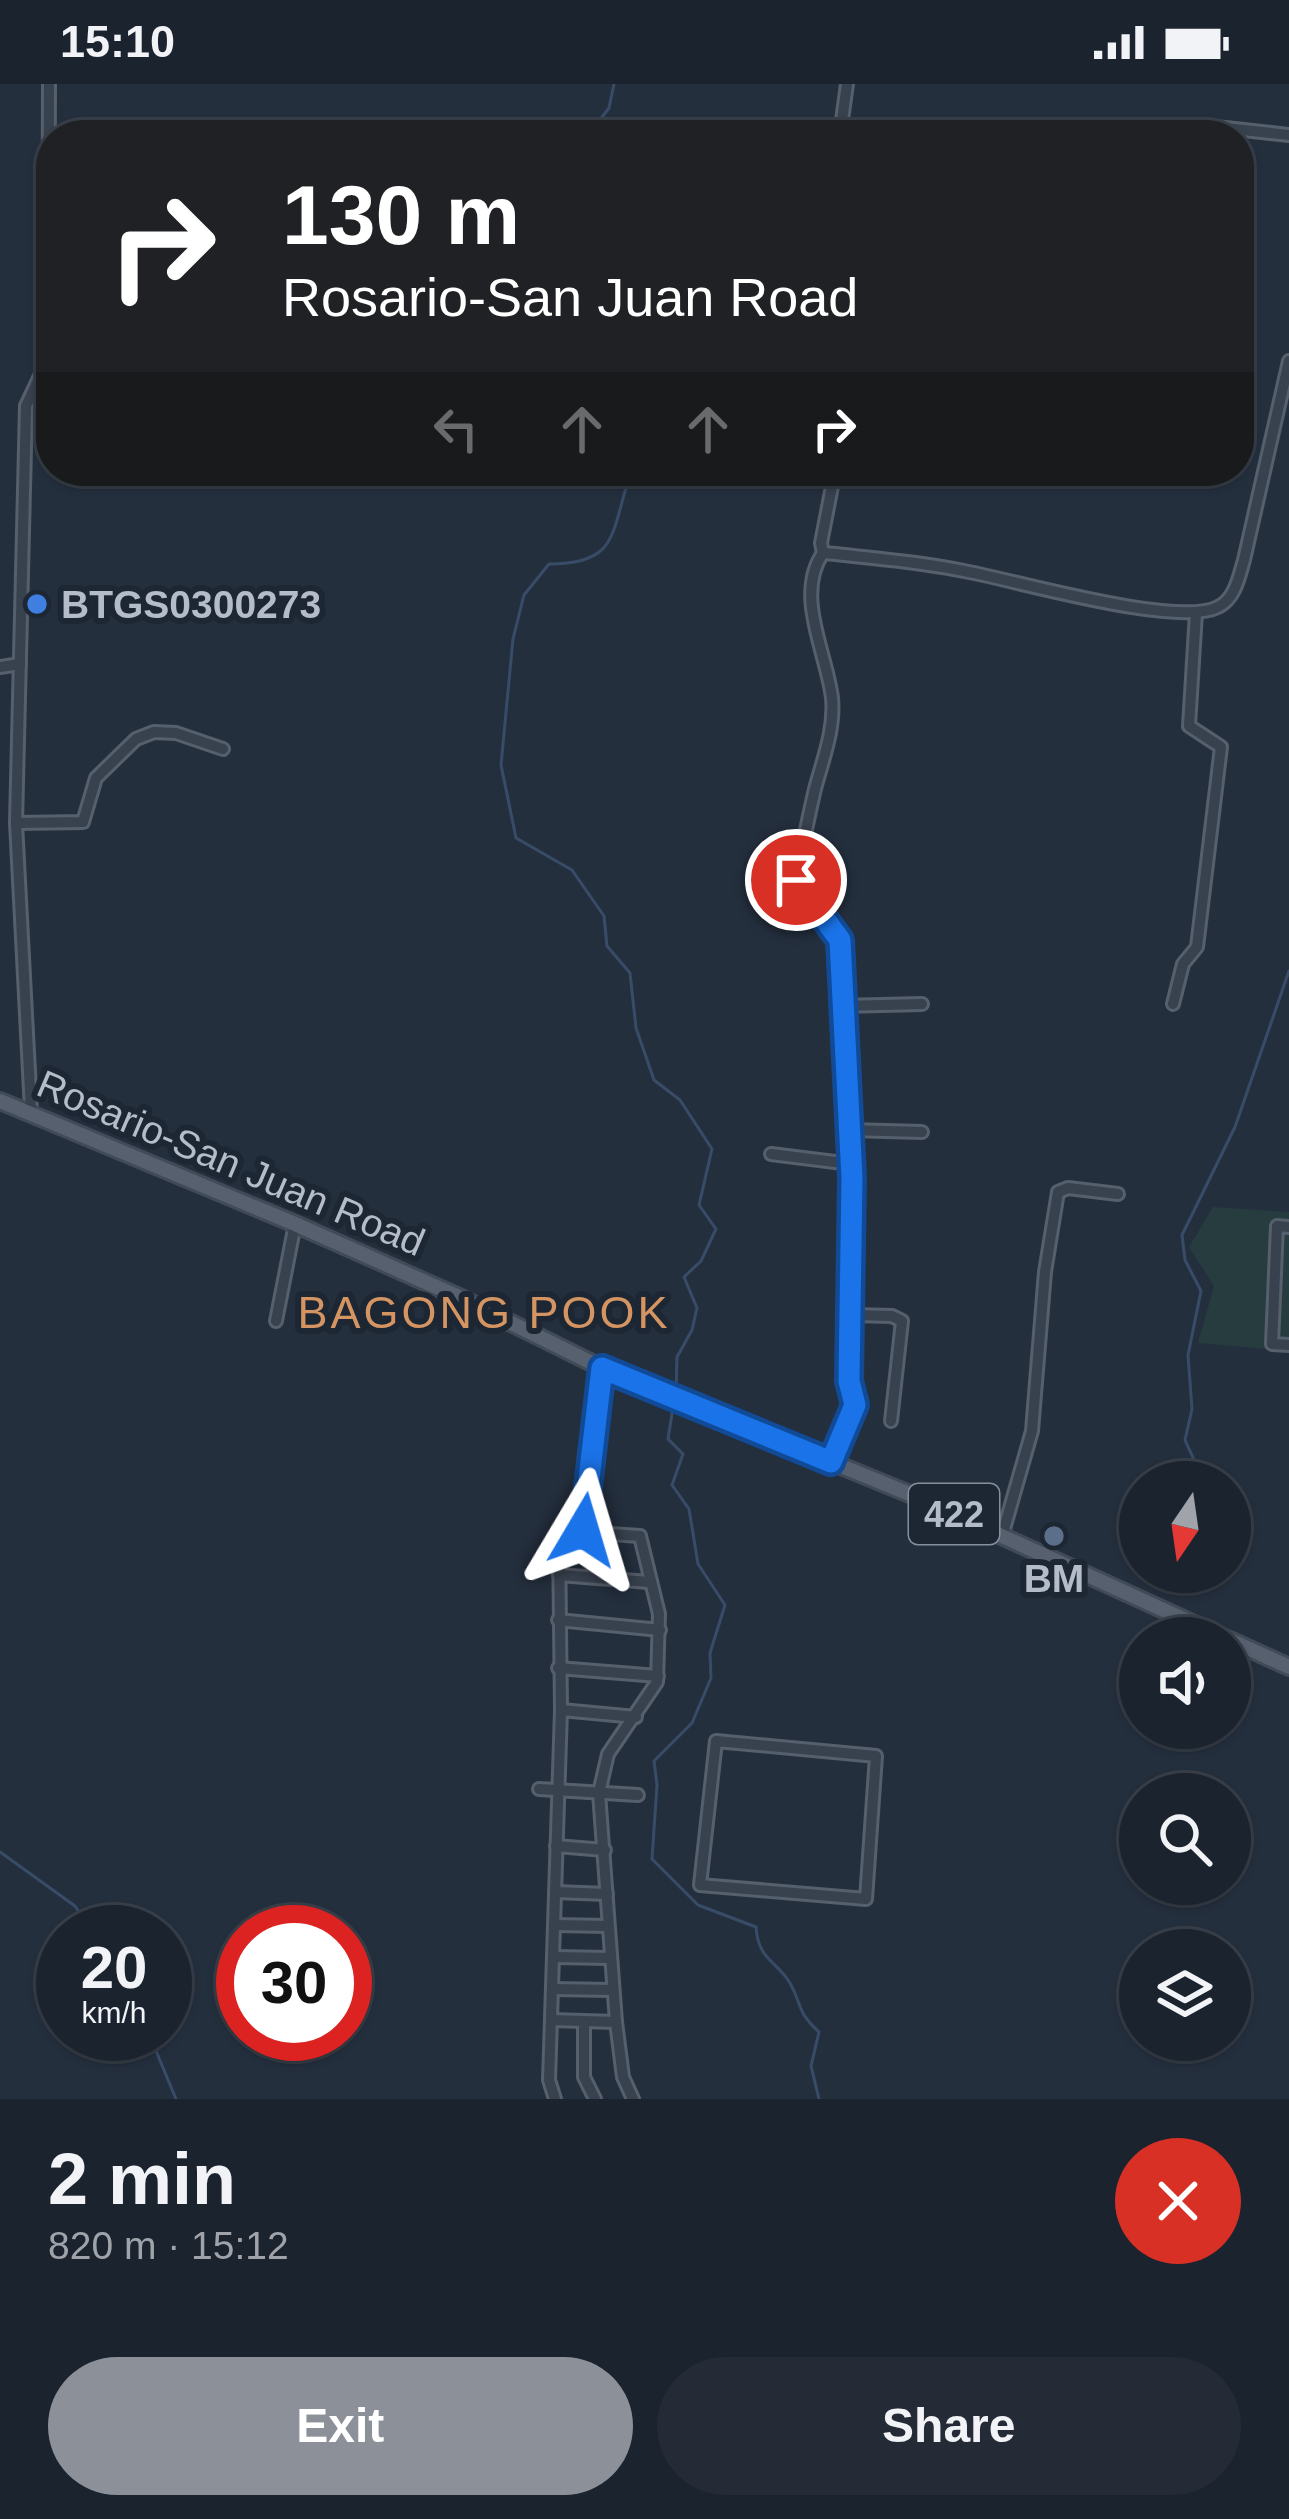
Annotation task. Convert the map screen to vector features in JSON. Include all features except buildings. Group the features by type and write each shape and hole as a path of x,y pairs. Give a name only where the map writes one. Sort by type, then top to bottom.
{"main road":[{"name":"Rosario-San Juan Road","path":"0,1101 296,1224 602,1368 831,1462 1179,1617"},
{"name":"Rosario-San Juan Road","path":"1251,1650 1289,1667"}],"street":[{"path":"49,84 49,120"},
{"path":"842,120 847,84"},
{"path":"1254,131 1289,135"},
{"path":"823,554 960,570 1114,603 1196,613 1217,608 1236,586 1289,361"},
{"path":"31,1110 16,823 26,406 36,385"},
{"path":"823,554 820,543 832,486"},
{"path":"823,554 816,563 812,593 832,698 831,732 796,880 840,940 851,1164 849,1381 855,1405 831,1462"},
{"path":"1173,1004 1183,964 1197,947 1220,747 1216,740 1189,727 1196,613"},
{"path":"0,667 20,664"},
{"path":"16,823 83,822 96,778 136,739 154,732 176,733 223,749"},
{"path":"841,1006 922,1004"},
{"path":"849,1130 922,1132"},
{"path":"771,1154 851,1164"},
{"path":"1002,1536 1032,1431 1045,1272 1058,1192 1068,1188 1118,1194"},
{"path":"276,1321 296,1224"},
{"path":"1289,1227 1277,1226 1272,1344 1289,1345"},
{"path":"851,1315 892,1316 902,1321 891,1421"},
{"path":"587,1531 583,1508 602,1368"},
{"path":"555,2099 549,2084 561,1710 560,1537 565,1531 640,1537 660,1630 655,1690 608,1754 599,1792 616,2022 623,2077 633,2099"},
{"path":"559,1575 649,1582"},
{"path":"558,1620 660,1630"},
{"path":"558,1668 658,1676"},
{"path":"561,1710 636,1717"},
{"path":"716,1741 876,1756 866,1899 700,1885 716,1741"},
{"path":"539,1789 638,1795"},
{"path":"556,1846 605,1850"},
{"path":"555,1892 607,1894"},
{"path":"555,1924 608,1926"},
{"path":"554,1957 610,1958"},
{"path":"552,1990 613,1990"},
{"path":"551,2020 616,2022"},
{"path":"584,2023 584,2077 595,2099"}],"green space":[{"path":"1213,1207 1289,1212 1289,1351 1198,1343 1214,1286 1189,1247"}],"waterway":[{"path":"600,120 609,108 614,84"},
{"path":"626,486 613,531 599,552 571,563 549,564 524,595 513,639 501,765 516,838 572,870 604,916 607,946 630,973 636,1028 654,1080 680,1100 712,1149 699,1205 716,1229 701,1261 684,1277 697,1308 692,1330 677,1357 676,1392"},
{"path":"1195,1461 1185,1440 1192,1409 1188,1355 1201,1291 1185,1260 1182,1235 1235,1127 1289,971"},
{"path":"674,1401 668,1439 683,1454 672,1485 689,1509 698,1564 725,1605 710,1653 711,1678 692,1723 654,1761 652,1859 698,1905 756,1927 764,1953 785,1976 803,2013 819,2032 811,2066 819,2099"},
{"path":"0,1852 74,1905"},
{"path":"160,2061 176,2099"}],"place":[{"name":"BTGS0300273","path":"37,604"},
{"name":"BM","path":"1054,1536"}],"district":[{"name":"BAGONG POOK","path":"484,1312"}],"route":[{"path":"583,1530 602,1368 831,1462 855,1405 849,1381 852,1178 840,940 796,880"}]}
